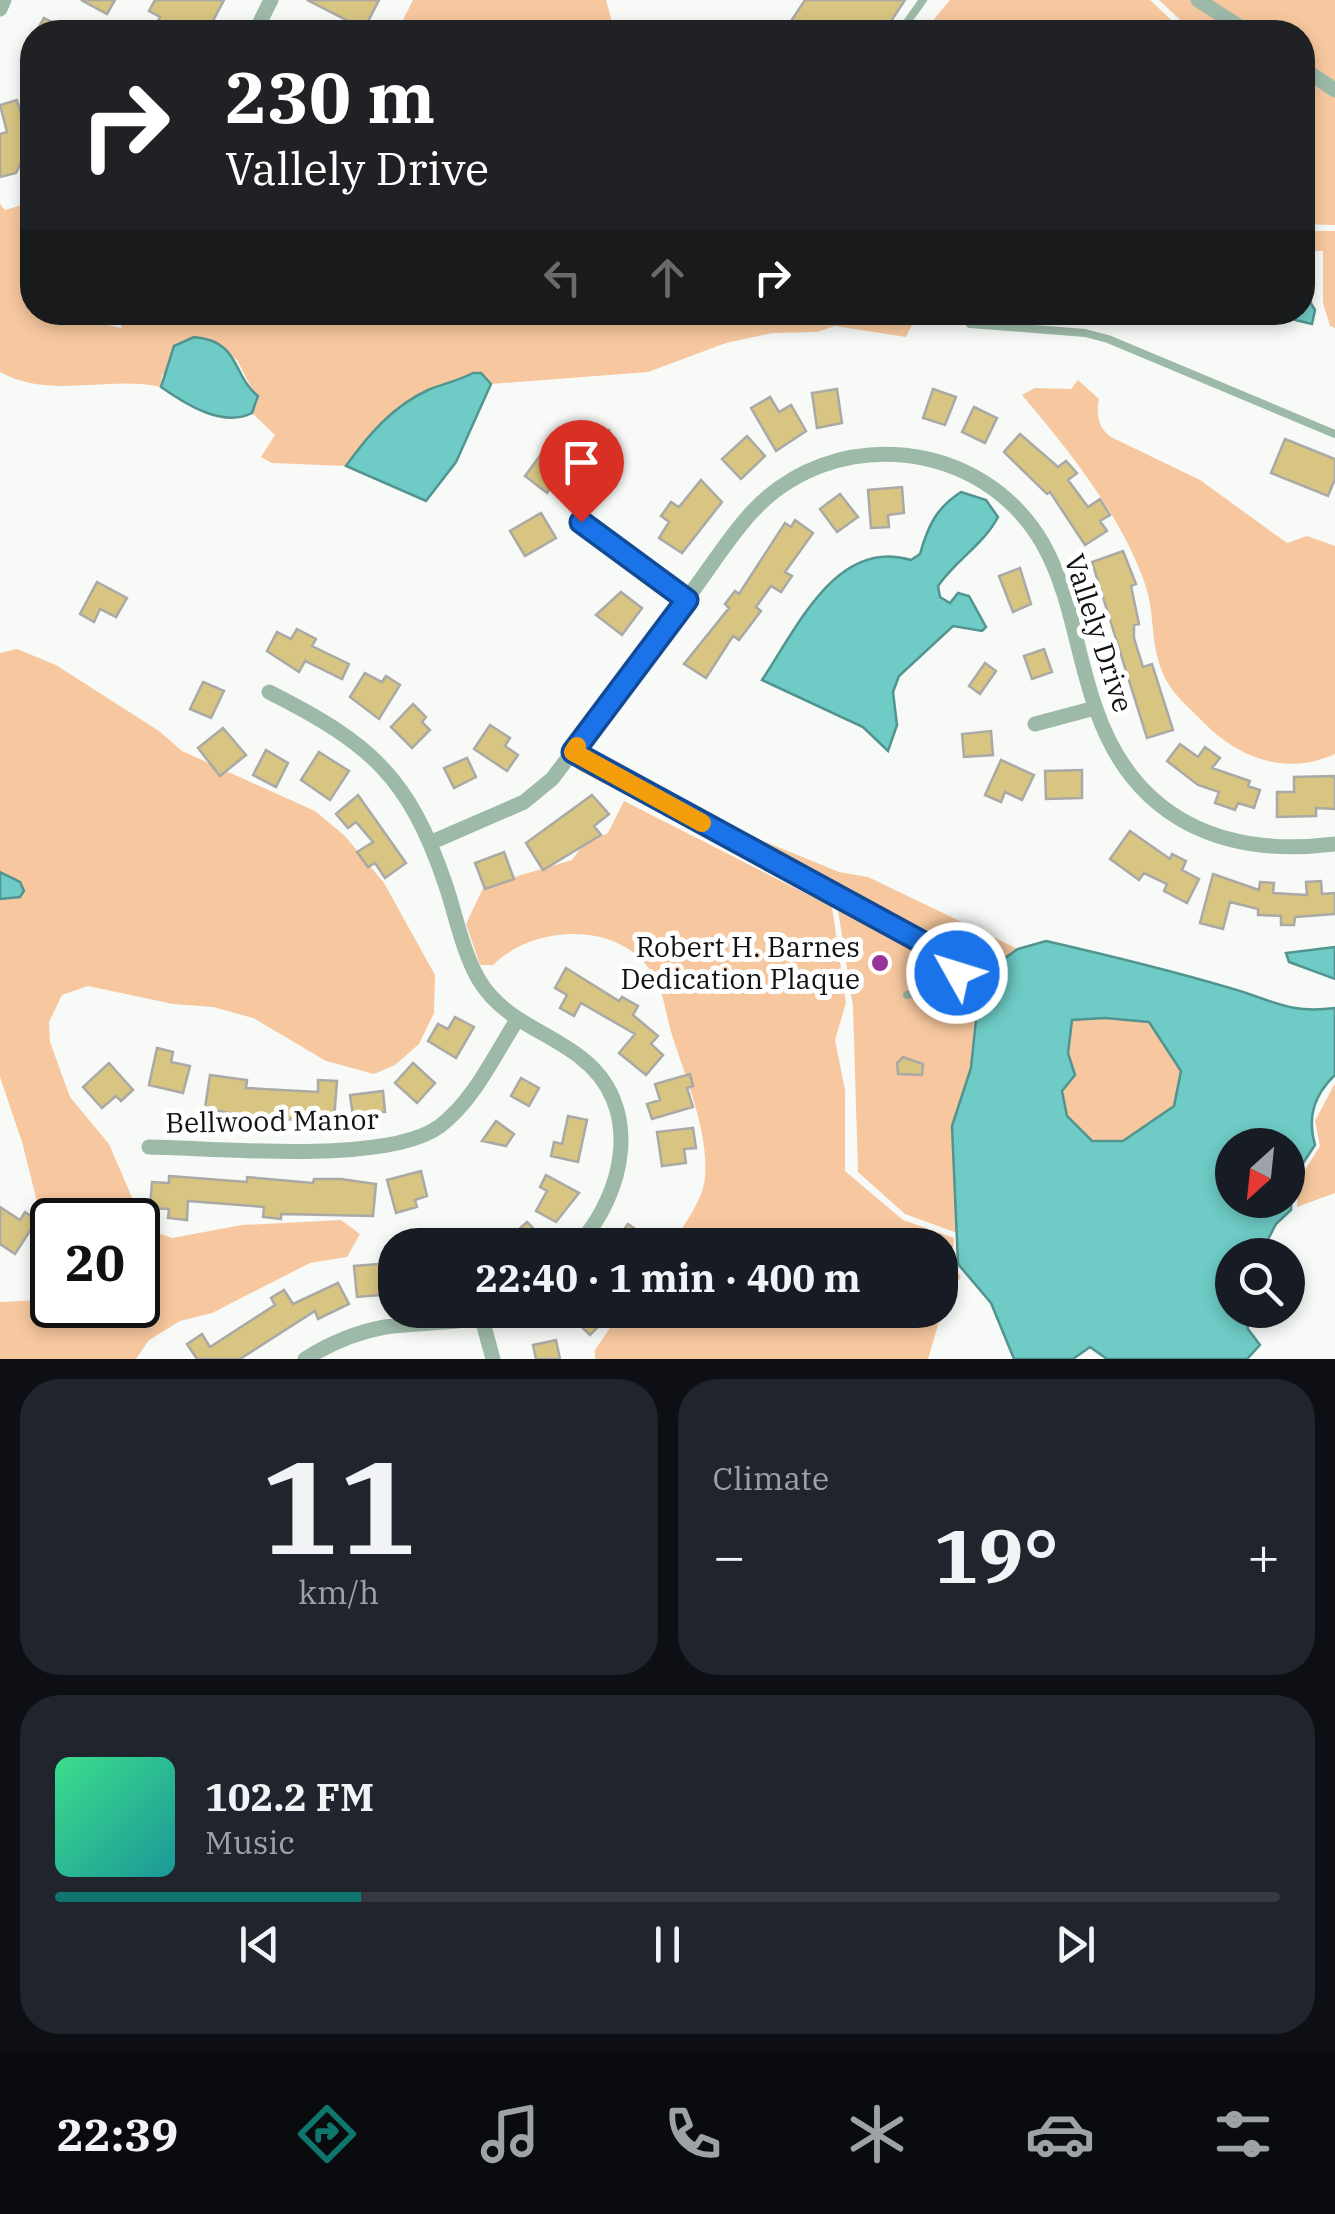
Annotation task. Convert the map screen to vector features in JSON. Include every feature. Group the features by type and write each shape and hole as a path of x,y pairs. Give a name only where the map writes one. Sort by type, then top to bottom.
{"street":[{"path":"0,9 4,0"},
{"path":"1198,0 1229,20"},
{"name":"Vallely Drive","path":"432,842 524,802 552,779 753,511 796,475 828,461 861,453 928,458 992,489 1042,541 1066,592 1095,708 1114,753 1145,793 1186,824 1230,843 1296,849 1335,844"},
{"path":"581,522 687,600"},
{"path":"270,692 332,724 372,754 407,795 432,842 476,976 494,1001 517,1020 580,1057 600,1075 620,1115 623,1154 609,1199 589,1228"},
{"path":"1035,724 1095,708"},
{"name":"Bellwood Manor","path":"150,1147 370,1149 408,1142 436,1128 460,1108 517,1020"},
{"path":"312,1357 382,1328"},
{"path":"484,1328 492,1359"}],"lane":[{"path":"983,325 1085,333 1108,339 1335,434"},
{"path":"573,752 940,952 958,969 938,989 906,995"}],"shaded area":[{"path":"413,0 606,0 612,20 403,20"},
{"path":"950,0 1150,0 1171,20 933,20"},
{"path":"1159,0 1335,0 1335,225 1315,224 1315,20 1180,20"},
{"path":"0,204 5,210 20,206 20,325 912,325 906,337 835,326 817,332 772,333 726,343 648,372 491,384 481,373 404,407 380,426 346,466 272,463 261,457 275,435 252,413 258,401 237,360 204,337 162,375 161,387 59,386 19,380 0,372"},
{"path":"1315,231 1335,231 1335,328 1330,326 1323,303 1323,251 1315,251"},
{"path":"1078,380 1099,399 1099,420 1111,437 1200,480 1287,543 1307,536 1335,546 1335,754 1299,764 1249,754 1218,736 1172,689 1156,654 1146,587 1124,536 1076,462 1022,395 1035,388 1071,389"},
{"path":"17,649 56,665 159,731 182,751 315,811 345,836 384,883 435,975 434,1013 419,1044 395,1065 374,1074 326,1061 253,1018 213,1007 173,1004 88,986 62,995 49,1022 50,1042 70,1097 109,1144 132,1198 36,1198 0,1077 0,899 20,897 20,882 0,872 0,653"},
{"path":"590,748 714,821 839,872 868,877 1018,949 989,969 975,1006 971,1068 952,1126 960,1234 958,1228 944,1228 905,1214 858,1172 853,1007 837,903 576,769"},
{"path":"624,801 832,907 846,1003 835,1040 845,1090 845,1171 903,1220 926,1228 682,1228 702,1192 704,1148 696,1108 661,993 650,970 635,954 616,943 573,934 529,942 493,965 480,965 466,924 484,886 572,860 584,844 608,833"},
{"path":"1072,1020 1149,1022 1181,1071 1174,1106 1123,1142 1093,1142 1067,1116 1062,1091 1075,1075 1068,1053"},
{"path":"1335,1083 1335,1193 1305,1204 1305,1170 1320,1146 1315,1121"},
{"path":"341,1220 360,1234 347,1257 310,1263 212,1313 180,1321 149,1340 136,1359 0,1359 0,1302 30,1300 30,1328 160,1328 160,1234 172,1238 242,1225"},
{"path":"610,1328 937,1328 928,1359 595,1359 595,1350"}],"water":[{"path":"194,337 209,340 228,352 258,396 252,413 241,417 217,416 193,407 161,387 174,346"},
{"path":"481,373 491,384 456,462 426,501 346,466 372,433 404,404"},
{"path":"961,492 986,500 998,517 938,586 940,597 950,603 958,593 969,596 986,627 982,631 953,626 899,676 893,692 897,725 888,751 863,727 762,680 805,613 841,574 861,562 885,556 911,560 920,554 934,518"},
{"path":"0,872 20,882 24,891 20,897 0,899"},
{"path":"1046,941 1184,975 1281,1005 1335,1008 1335,1075 1314,1107 1315,1145 1305,1160 1305,1128 1215,1128 1215,1218 1282,1218 1269,1238 1215,1238 1215,1328 1248,1328 1260,1345 1247,1359 1107,1359 1090,1347 1073,1359 1014,1359 991,1303 958,1264 952,1126 971,1068 979,990 989,969 1018,949","holes":["1072,1020 1149,1022 1181,1071 1174,1106 1123,1141 1092,1141 1067,1116 1062,1091 1075,1075 1068,1053"]},
{"path":"1335,947 1335,979 1289,962 1286,953"}],"building":[{"path":"81,0 115,0 107,14"},
{"path":"155,0 224,0 213,20 158,20 160,17 149,11"},
{"path":"307,0 379,0 369,20 346,20"},
{"path":"805,0 905,0 892,20 792,20"},
{"path":"17,100 20,165 16,173 0,177 0,134 7,132 0,105"},
{"path":"837,389 842,423 817,428 812,393"},
{"path":"933,389 956,397 945,425 923,418"},
{"path":"770,397 779,412 791,405 806,431 776,451 751,408"},
{"path":"974,407 997,418 985,443 962,432"},
{"path":"609,430 610,463 573,464 571,432"},
{"path":"1020,434 1058,467 1066,461 1077,473 1068,480 1088,507 1100,499 1110,515 1100,521 1107,531 1085,545 1050,492 1047,494 1004,452"},
{"path":"747,436 765,456 741,479 722,459"},
{"path":"1285,439 1335,459 1335,479 1328,496 1271,473"},
{"path":"545,449 565,465 547,493 525,476"},
{"path":"701,480 722,502 682,553 659,538 669,522 661,516 671,502 679,507"},
{"path":"902,487 904,513 888,515 889,527 871,528 868,490"},
{"path":"840,494 858,517 837,532 820,509"},
{"path":"541,513 556,538 525,556 510,531"},
{"path":"795,520 813,533 785,572 792,576 781,592 771,586 756,607 761,611 739,640 733,636 706,678 684,664 729,608 725,604 735,591 739,594 785,523 791,527"},
{"path":"1123,551 1136,584 1131,586 1139,624 1134,625 1134,638 1143,667 1152,664 1173,730 1147,738 1092,562"},
{"path":"1020,568 1031,604 1013,612 999,576"},
{"path":"97,582 127,598 116,617 100,609 94,622 80,614"},
{"path":"621,592 642,608 622,635 596,615"},
{"path":"297,629 316,639 312,646 349,664 342,679 305,661 299,672 267,651 277,632 291,639"},
{"path":"1044,649 1052,672 1032,679 1024,656"},
{"path":"985,663 996,671 980,694 969,686"},
{"path":"365,673 382,682 386,676 400,685 379,719 350,697"},
{"path":"203,682 224,691 211,718 190,709"},
{"path":"413,704 426,717 422,722 430,730 412,748 391,727"},
{"path":"490,725 510,738 505,746 518,755 507,771 474,749"},
{"path":"223,728 246,755 220,776 198,748"},
{"path":"991,731 993,755 964,757 962,734"},
{"path":"1180,744 1198,757 1205,747 1220,758 1212,768 1250,781 1248,786 1260,790 1254,808 1238,803 1235,810 1215,803 1219,792 1198,785 1167,761"},
{"path":"266,750 288,763 276,787 253,775"},
{"path":"319,752 349,771 330,800 301,780"},
{"path":"467,758 476,777 454,788 444,768"},
{"path":"1001,760 1034,775 1022,800 1005,792 1001,802 985,795"},
{"path":"1082,770 1082,798 1046,799 1045,771"},
{"path":"1335,776 1335,809 1316,808 1316,816 1277,817 1277,792 1294,792 1294,777"},
{"path":"358,795 406,863 385,878 375,863 368,867 357,852 373,842 356,822 348,828 336,814"},
{"path":"592,795 609,814 594,826 601,835 543,870 526,843"},
{"path":"1130,831 1170,859 1172,854 1186,861 1182,870 1199,879 1187,903 1164,891 1167,884 1144,873 1139,880 1110,859"},
{"path":"504,852 514,879 485,889 475,863"},
{"path":"1213,874 1259,890 1260,882 1274,883 1273,893 1307,895 1306,882 1321,881 1322,894 1335,893 1335,914 1295,917 1294,925 1281,925 1281,916 1258,915 1258,909 1230,902 1223,929 1200,923"},
{"path":"566,968 619,1001 622,997 638,1006 633,1015 658,1036 651,1044 663,1055 646,1075 619,1053 635,1034 581,1003 574,1016 560,1008 567,995 555,988"},
{"path":"455,1017 474,1027 456,1058 428,1041 438,1024 448,1029"},
{"path":"157,1048 173,1052 171,1062 190,1066 183,1093 149,1085"},
{"path":"903,1057 923,1064 922,1075 898,1074 897,1063"},
{"path":"109,1063 133,1090 121,1101 116,1096 102,1108 83,1087"},
{"path":"413,1063 435,1083 417,1103 395,1083"},
{"path":"690,1074 693,1086 687,1088 693,1107 652,1119 647,1104 660,1100 655,1084"},
{"path":"210,1075 247,1080 246,1088 318,1092 318,1080 337,1081 334,1120 256,1119 205,1108"},
{"path":"521,1078 539,1088 529,1106 511,1096"},
{"path":"383,1091 385,1112 353,1116 350,1095"},
{"path":"568,1116 587,1120 578,1162 551,1156 554,1142 562,1144"},
{"path":"496,1121 514,1134 506,1146 482,1141"},
{"path":"693,1128 696,1148 684,1149 686,1163 662,1166 657,1132"},
{"path":"421,1171 427,1196 415,1200 417,1207 396,1213 387,1180"},
{"path":"546,1175 579,1193 556,1222 536,1211 547,1191 540,1187"},
{"path":"169,1176 247,1182 247,1177 313,1183 314,1179 341,1179 376,1184 373,1216 281,1214 281,1219 263,1217 264,1207 188,1201 187,1220 168,1218 169,1209 160,1209 160,1198 151,1198 152,1182 169,1183"},
{"path":"0,1207 20,1220 25,1212 30,1215 30,1231 15,1254 0,1244"},
{"path":"378,1264 378,1295 357,1297 354,1266"},
{"path":"338,1283 349,1304 318,1319 315,1311 240,1359 197,1359 187,1344 202,1334 210,1347 275,1305 271,1298 284,1290 293,1304"},
{"path":"556,1340 560,1359 536,1359 533,1345"}],"slow traffic":[{"path":"577,746 573,752 702,823"}],"place":[{"name":"Robert H. Barnes Dedication Plaque","path":"880,963"}],"route":[{"path":"581,522 687,600 573,752 883,925 940,952 955,965 957,973"}]}
